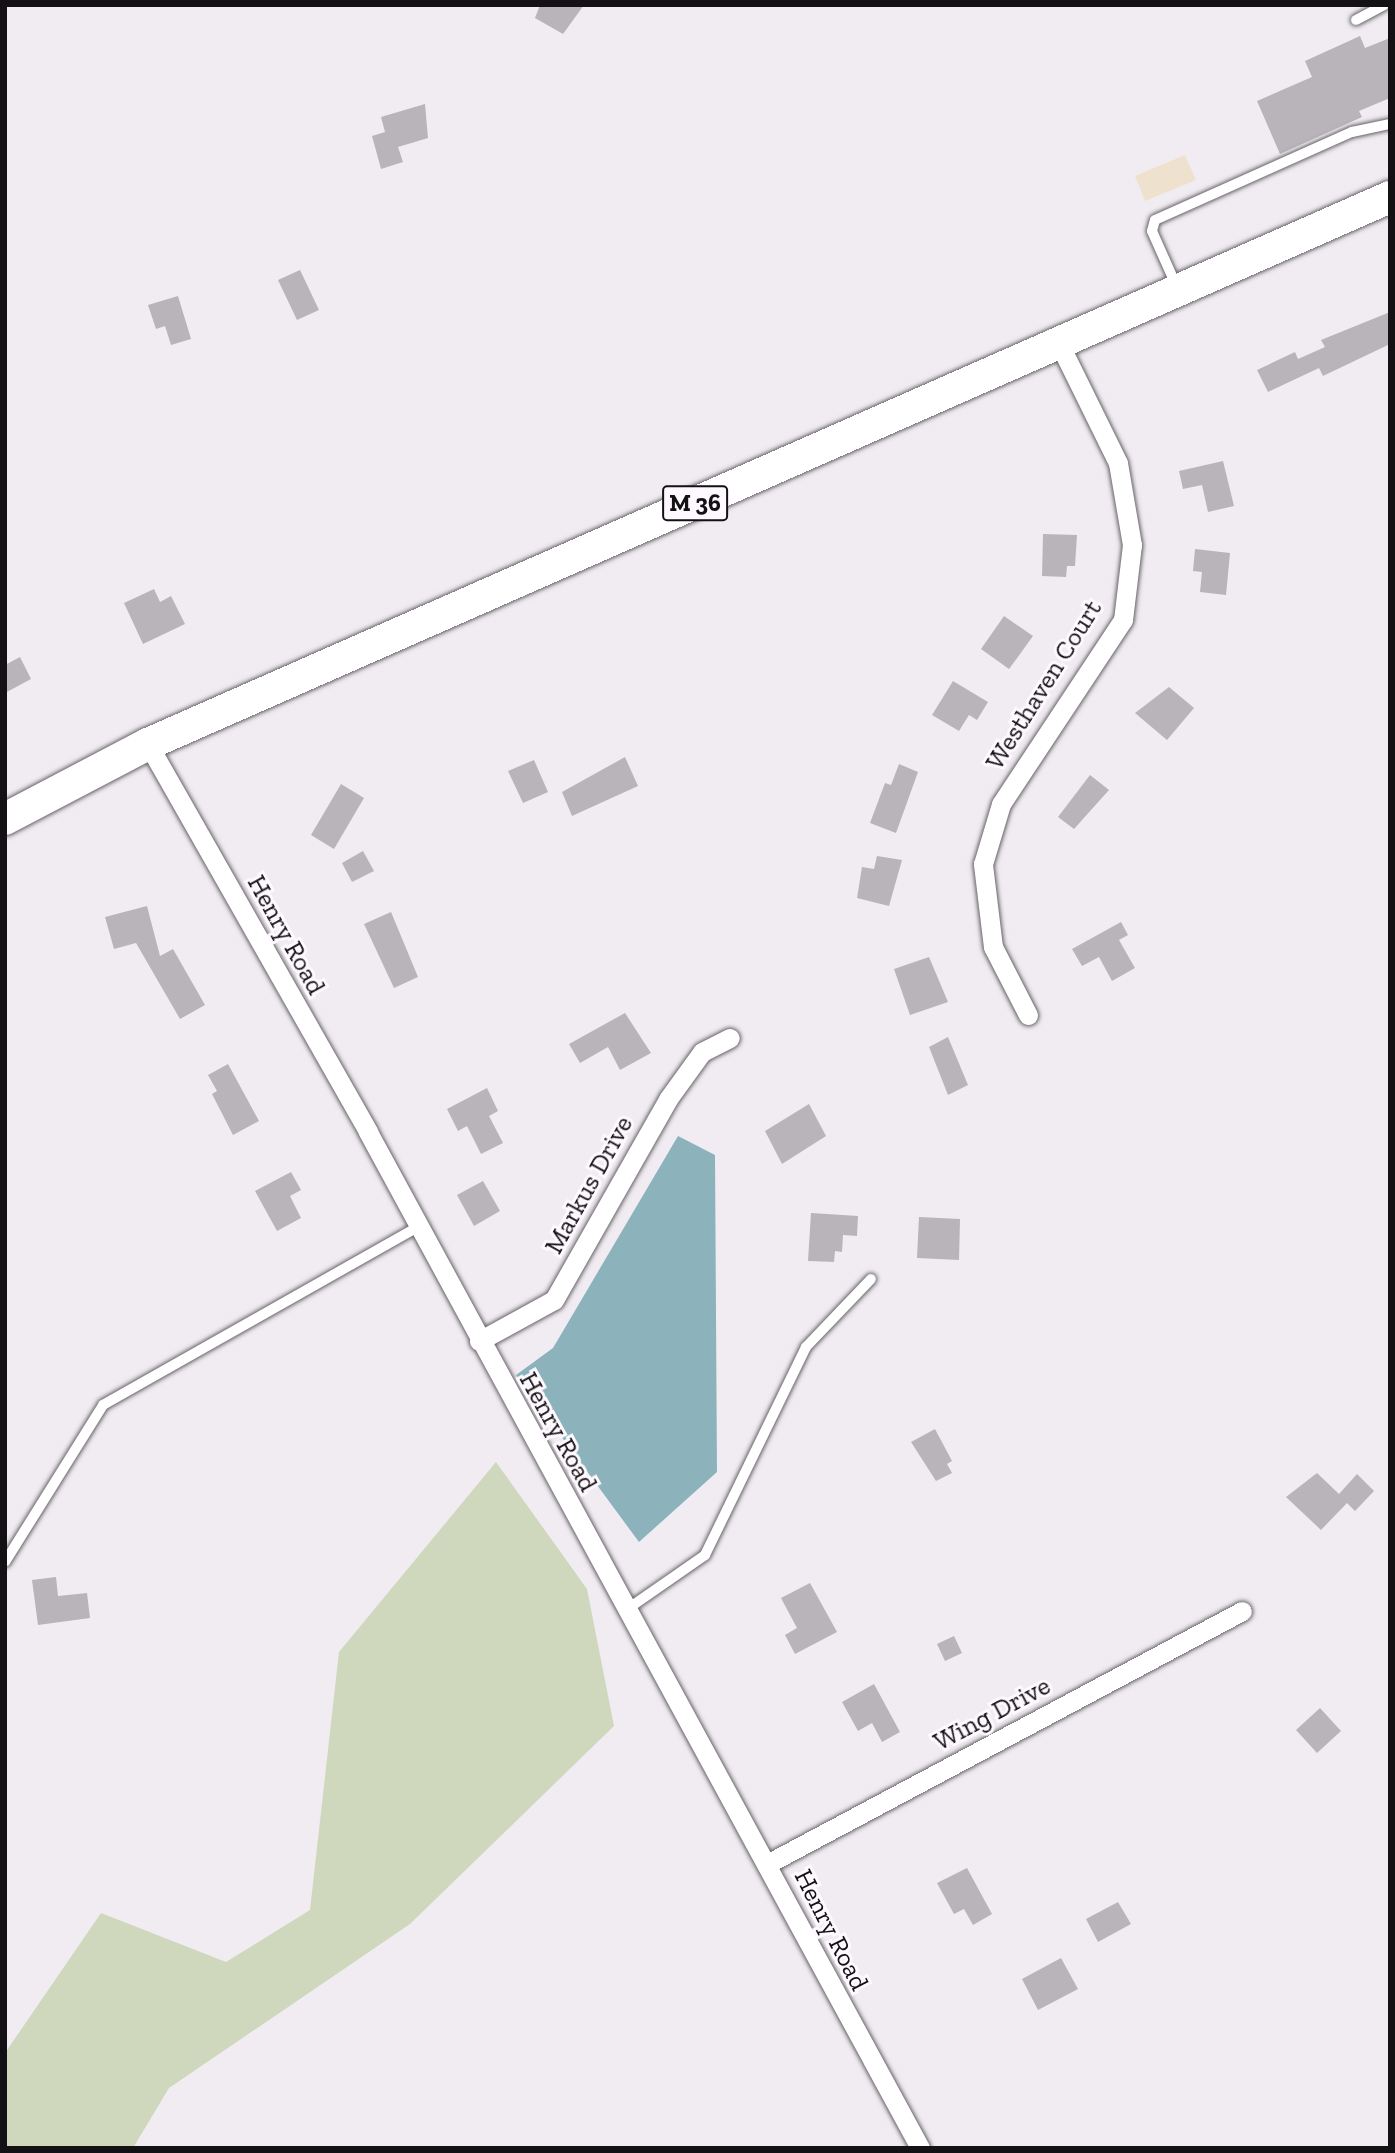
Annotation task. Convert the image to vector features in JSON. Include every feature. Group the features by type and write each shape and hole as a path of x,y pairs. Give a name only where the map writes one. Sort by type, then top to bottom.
{"main road":[{"name":"M 36","path":"5,819 148,744 1390,197"}],"street":[{"name":"Westhaven Court","path":"1028,1015 993,947 983,864 1001,804 1122,620 1132,545 1118,463 1059,343"},
{"name":"Henry Road","path":"148,744 418,1227 920,2148"},
{"name":"Markus Drive","path":"479,1341 554,1300 668,1099 702,1052 730,1038"},
{"name":"Wing Drive","path":"767,1864 1242,1611"}],"lane":[{"path":"1356,20 1384,5"},
{"path":"1178,290 1152,231 1155,220 1352,132 1390,124"},
{"path":"5,1562 103,1405 418,1227"},
{"path":"625,1611 705,1555 806,1347 871,1279"}],"shaded area":[{"path":"1185,155 1196,180 1145,201 1135,176"}],"green space":[{"path":"496,1462 587,1589 614,1726 410,1924 169,2088 133,2148 5,2148 5,2053 101,1913 226,1962 310,1910 339,1652"}],"water":[{"path":"678,1136 715,1155 717,1472 639,1542 516,1375 553,1348"}],"building":[{"path":"540,5 584,5 563,34 535,18"},
{"path":"1360,36 1365,48 1390,38 1390,98 1359,111 1362,117 1280,154 1257,101 1312,77 1305,61"},
{"path":"425,104 428,138 398,147 403,162 381,169 372,136 385,132 381,117"},
{"path":"300,270 319,310 297,320 278,280"},
{"path":"178,296 191,339 171,345 165,326 156,329 148,305"},
{"path":"1390,312 1390,344 1323,376 1319,368 1268,392 1257,370 1295,352 1298,359 1325,347 1321,340"},
{"path":"1223,461 1234,506 1208,512 1202,485 1183,489 1179,471"},
{"path":"1043,534 1077,535 1075,566 1067,566 1066,577 1042,576"},
{"path":"1195,549 1230,553 1226,595 1200,592 1202,572 1193,571"},
{"path":"154,589 160,602 171,596 185,624 143,644 124,603"},
{"path":"1004,616 1033,636 1009,669 981,649"},
{"path":"20,657 31,679 5,693 5,665"},
{"path":"953,681 988,702 977,720 969,715 959,731 932,715"},
{"path":"1169,687 1194,708 1167,740 1135,713"},
{"path":"625,757 638,786 572,816 562,792"},
{"path":"534,760 548,792 523,803 508,771"},
{"path":"899,764 918,772 896,833 870,823 885,783 891,785"},
{"path":"1090,775 1109,790 1074,829 1058,817"},
{"path":"341,784 364,798 334,849 311,835"},
{"path":"363,851 374,871 352,882 342,863"},
{"path":"877,856 902,860 889,906 857,898 862,867 874,869"},
{"path":"147,906 160,956 173,949 205,1005 180,1019 136,943 114,949 105,917"},
{"path":"391,912 418,977 394,988 364,924"},
{"path":"1121,922 1128,935 1119,940 1135,968 1112,981 1099,957 1082,966 1072,949"},
{"path":"929,957 948,1002 910,1015 894,969"},
{"path":"625,1013 651,1053 620,1070 608,1047 580,1063 569,1044"},
{"path":"948,1037 968,1085 948,1095 929,1047"},
{"path":"228,1064 259,1121 233,1135 212,1094 217,1091 208,1075"},
{"path":"487,1088 498,1111 489,1116 503,1143 481,1154 467,1126 458,1131 447,1109"},
{"path":"809,1104 826,1136 782,1164 765,1131"},
{"path":"291,1172 301,1190 290,1196 301,1218 277,1231 255,1191"},
{"path":"483,1181 500,1211 474,1226 457,1195"},
{"path":"811,1213 858,1216 857,1236 843,1235 842,1252 835,1251 834,1262 808,1261"},
{"path":"919,1217 960,1219 959,1260 917,1258"},
{"path":"935,1429 952,1461 947,1464 952,1473 936,1481 911,1442"},
{"path":"1317,1473 1339,1494 1357,1474 1374,1491 1355,1511 1347,1503 1321,1530 1286,1497"},
{"path":"56,1577 58,1596 87,1593 90,1618 38,1625 32,1580"},
{"path":"810,1583 837,1632 795,1654 785,1635 797,1628 781,1598"},
{"path":"954,1636 962,1653 945,1661 937,1644"},
{"path":"874,1684 900,1732 882,1742 872,1723 858,1731 842,1702"},
{"path":"1320,1708 1341,1731 1317,1753 1296,1730"},
{"path":"967,1868 992,1914 973,1925 964,1909 954,1914 937,1883"},
{"path":"1118,1902 1131,1924 1098,1942 1086,1919"},
{"path":"1061,1958 1078,1989 1038,2010 1022,1979"}]}
